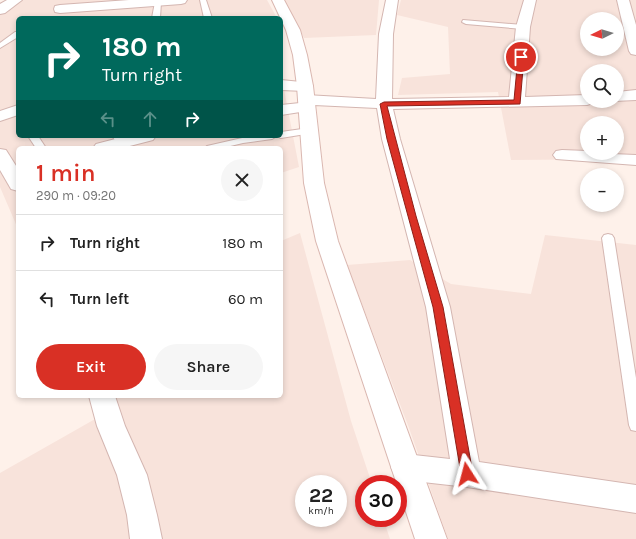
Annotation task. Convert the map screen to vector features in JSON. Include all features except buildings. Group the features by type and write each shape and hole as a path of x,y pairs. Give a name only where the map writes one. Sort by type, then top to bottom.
{"street":[{"path":"0,10 16,0"},
{"path":"61,9 181,0"},
{"path":"278,0 293,30 300,55 306,97 314,183 328,241 430,539"},
{"path":"392,0 386,34 384,104 410,209 438,307 467,474"},
{"path":"517,102 523,27 530,0"},
{"path":"623,0 631,14 636,51"},
{"path":"283,86 306,97 384,104 580,100"},
{"path":"624,96 636,95"},
{"path":"283,109 306,97"},
{"path":"0,116 16,111"},
{"path":"109,146 139,138"},
{"path":"0,154 16,182"},
{"path":"562,155 636,160"},
{"path":"103,398 111,426 132,475 142,515 146,539"},
{"path":"405,467 467,474 636,500"}],"lane":[{"path":"203,0 207,16"},
{"path":"156,16 158,2"},
{"path":"466,22 523,27"},
{"path":"0,46 16,35"},
{"path":"283,135 309,131"},
{"path":"218,146 258,138"},
{"path":"608,238 636,425"}],"shaded area":[{"path":"12,0 267,0 276,16 16,16 16,138 283,138 283,84 299,167 283,172 283,146 16,146 16,224 0,187 0,8"},
{"path":"284,0 379,0 376,35 304,38"},
{"path":"401,0 636,0 636,159 624,159 624,116 580,116 580,159 511,160 498,92 398,95 402,78 450,74 448,27 397,15"},
{"path":"300,233 351,421 369,475 355,475 355,527 386,527 390,539 0,539 0,473 111,410 107,398 283,398 283,240"},
{"path":"545,235 636,245 636,539 448,539 409,428 347,265 410,260 451,284 531,294"}],"route":[{"path":"467,474 438,307 391,139 384,104 517,102 521,57"}]}
